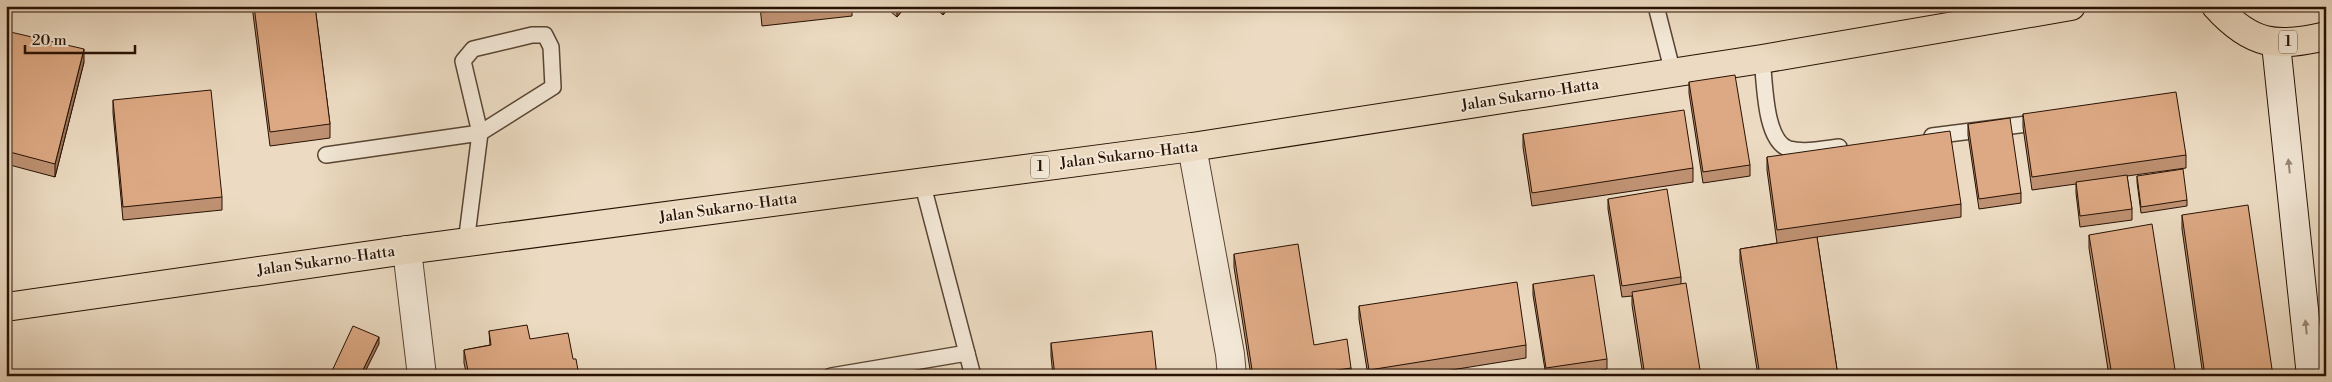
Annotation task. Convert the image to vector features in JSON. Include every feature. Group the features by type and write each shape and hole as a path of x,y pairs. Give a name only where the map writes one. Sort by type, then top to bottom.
{"highway":[{"name":"Jalan Sukarno-Hatta","path":"6,307 407,250 1192,148 1762,59 2071,6"},
{"name":"1","path":"2216,6 2231,24 2252,36 2276,44 2325,40"}],"street":[{"path":"2276,44 2311,376"},
{"path":"1192,148 1230,354 1232,376"},
{"path":"407,250 422,376"}],"lane":[{"path":"1656,6 1673,73"},
{"path":"326,155 480,134 553,87 552,47 545,35 532,35 473,49 463,61 480,134 466,243"},
{"path":"1762,59 1770,124 1776,139 1787,148 1802,151 1849,146"},
{"path":"1917,137 2054,121"},
{"path":"922,182 973,376"},
{"path":"831,376 967,353"}],"building":[{"path":"254,6 315,6 330,124 270,132"},
{"path":"761,6 813,6 762,12"},
{"path":"6,31 84,49 55,164 6,151"},
{"path":"1735,75 1750,165 1703,172 1689,82"},
{"path":"211,90 222,197 123,207 113,100"},
{"path":"2176,92 2186,155 2032,177 2023,114"},
{"path":"1684,110 1693,168 1532,193 1523,134"},
{"path":"2010,118 2021,193 1979,199 1968,124"},
{"path":"1950,131 1961,204 1777,230 1767,157"},
{"path":"2183,169 2187,200 2141,207 2137,176"},
{"path":"2127,175 2132,209 2080,216 2076,182"},
{"path":"1667,189 1681,277 1622,286 1608,199"},
{"path":"2248,205 2273,376 2205,376 2182,215"},
{"path":"2152,224 2176,376 2112,376 2089,235"},
{"path":"1817,237 1838,376 1760,376 1740,249"},
{"path":"1298,244 1314,345 1347,339 1351,368 1318,373 1318,376 1253,376 1234,254"},
{"path":"1594,275 1607,359 1546,368 1533,284"},
{"path":"1517,282 1526,345 1369,370 1359,306"},
{"path":"1686,283 1701,376 1645,376 1632,292"},
{"path":"527,325 530,339 568,333 573,359 576,359 579,376 469,376 464,350 491,345 489,331"},
{"path":"353,326 379,337 360,376 336,376 331,373"},
{"path":"1152,331 1157,376 1055,376 1051,343"},
{"path":"1604,371 1605,376 1574,376"},
{"path":"913,373 914,376 894,376"}]}
